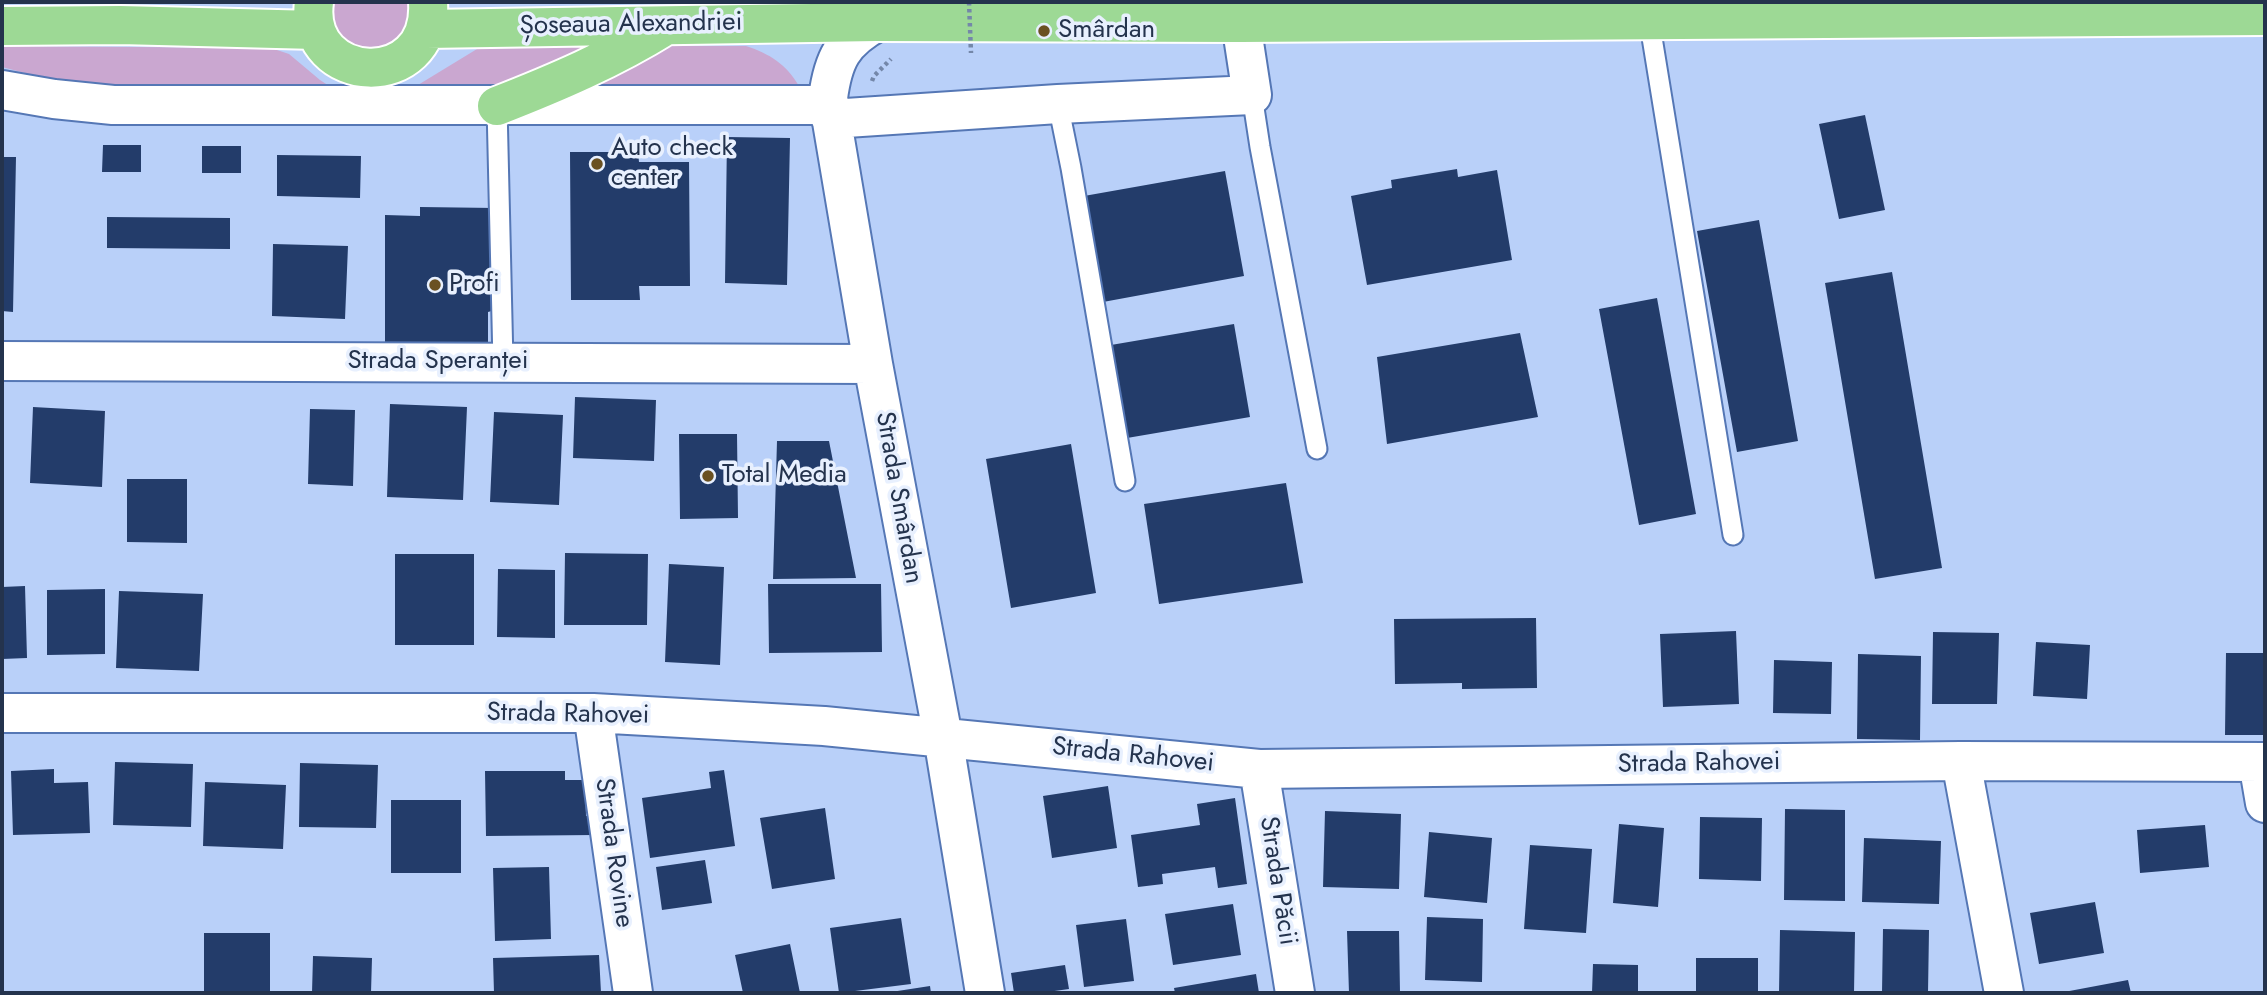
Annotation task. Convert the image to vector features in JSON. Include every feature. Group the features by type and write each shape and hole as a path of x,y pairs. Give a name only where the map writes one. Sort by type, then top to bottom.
{"main road":[{"path":"2,26 120,25 315,16 323,43 332,54 344,63 373,69 388,67 413,51 427,15"},
{"name":"Șoseaua Alexandriei","path":"427,15 666,25 2265,16"},
{"path":"497,106 585,70 624,51 666,25"}],"street":[{"name":"Strada Smârdan","path":"877,22 848,41 838,56 831,76 829,107 873,364 943,737 985,993"},
{"path":"2,90 113,105 829,107 1058,104 1252,95 1241,23"},
{"name":"Strada Speranței","path":"2,361 873,364"},
{"name":"Strada Rahovei","path":"2,713 593,713 824,726 1259,769 1961,761 2262,762"},
{"name":"Strada Rovine","path":"593,713 633,993"},
{"path":"1961,761 2004,993"},
{"path":"2262,762 2265,803"},
{"name":"Strada Păcii","path":"1259,769 1296,993"}],"lane":[{"path":"1649,19 1733,535"},
{"path":"1252,95 1317,449"},
{"path":"1058,104 1074,181 1125,481"},
{"path":"497,106 503,363"}],"path":[{"path":"969,2 971,53"}],"shaded area":[{"path":"334,2 409,2 409,25 393,45 368,51 344,41 336,31 332,18"},
{"path":"2,46 271,48 289,54 340,93 86,89 2,67"},
{"path":"492,46 746,46 777,61 799,86 798,89 413,88 477,49"}],"building":[{"path":"1865,115 1885,210 1839,219 1819,124"},
{"path":"727,137 790,138 787,285 725,283"},
{"path":"103,145 141,145 141,172 102,172"},
{"path":"202,146 241,146 241,173 202,173"},
{"path":"570,152 638,152 639,162 689,162 690,286 639,286 640,300 571,300"},
{"path":"277,155 361,156 360,198 277,196"},
{"path":"2,157 16,157 13,312 2,311"},
{"path":"1457,169 1458,177 1497,170 1512,260 1367,285 1351,196 1392,188 1391,180"},
{"path":"1225,171 1244,276 1103,302 1084,196"},
{"path":"420,207 495,208 495,310 488,312 488,345 385,345 385,215 420,216"},
{"path":"107,217 230,218 230,249 107,248"},
{"path":"1759,220 1798,441 1737,452 1697,231"},
{"path":"273,244 348,246 345,319 272,316"},
{"path":"1892,272 1942,568 1875,579 1825,283"},
{"path":"1657,298 1696,514 1639,525 1599,309"},
{"path":"1234,324 1250,417 1127,438 1111,345"},
{"path":"1520,333 1538,417 1387,444 1377,357"},
{"path":"575,397 656,400 654,461 573,458"},
{"path":"390,404 467,407 463,500 387,497"},
{"path":"33,407 105,411 102,487 30,483"},
{"path":"310,409 355,410 353,486 308,484"},
{"path":"494,412 563,415 559,505 490,502"},
{"name":"Total Media","path":"679,434 737,434 738,518 680,519"},
{"path":"777,441 829,441 856,578 773,579"},
{"path":"1071,444 1096,593 1011,608 986,459"},
{"path":"127,479 187,479 187,543 127,542"},
{"path":"1286,483 1303,583 1159,604 1144,504"},
{"path":"565,553 648,554 647,625 564,625"},
{"path":"395,554 474,554 474,645 395,645"},
{"path":"669,564 724,567 720,665 665,662"},
{"path":"498,569 555,570 555,638 497,637"},
{"path":"768,584 881,584 882,652 769,653"},
{"path":"25,586 27,658 2,659 2,587"},
{"path":"105,589 105,654 47,655 47,590"},
{"path":"119,591 203,594 199,671 116,668"},
{"path":"1536,618 1537,688 1462,689 1462,683 1395,684 1394,619"},
{"path":"1736,631 1739,704 1663,707 1660,634"},
{"path":"1933,632 1999,633 1997,704 1932,704"},
{"path":"2036,642 2090,645 2087,699 2033,696"},
{"path":"2226,653 2265,653 2265,735 2225,735"},
{"path":"1858,654 1921,656 1920,740 1857,739"},
{"path":"1774,660 1832,662 1831,714 1773,713"},
{"path":"115,762 193,764 191,827 113,825"},
{"path":"300,763 378,765 376,828 299,827"},
{"path":"54,769 54,783 88,782 90,833 13,835 11,771"},
{"path":"724,770 735,846 650,858 642,798 711,788 709,772"},
{"path":"485,771 565,771 565,780 585,780 586,816 595,816 595,835 486,836"},
{"path":"205,782 286,785 283,849 203,846"},
{"path":"1108,786 1117,848 1052,858 1043,796"},
{"path":"1235,798 1247,884 1218,888 1215,867 1162,874 1163,884 1138,887 1131,835 1200,825 1197,804"},
{"path":"391,800 461,800 461,873 391,873"},
{"path":"825,808 835,879 772,889 760,818"},
{"path":"1785,809 1845,810 1845,901 1784,900"},
{"path":"1325,811 1401,814 1399,889 1323,887"},
{"path":"1700,817 1762,818 1761,881 1699,879"},
{"path":"1619,824 1664,828 1658,907 1613,903"},
{"path":"2205,825 2209,867 2140,873 2137,830"},
{"path":"1429,832 1492,838 1487,903 1424,897"},
{"path":"1864,838 1941,841 1939,904 1862,902"},
{"path":"1530,845 1592,849 1586,933 1524,929"},
{"path":"705,860 712,903 662,910 656,867"},
{"path":"549,867 551,939 495,941 493,868"},
{"path":"2095,902 2104,953 2039,964 2030,913"},
{"path":"1233,904 1241,955 1173,965 1165,914"},
{"path":"1427,917 1483,919 1482,982 1425,980"},
{"path":"901,918 911,984 839,993 830,928"},
{"path":"1126,919 1134,981 1084,987 1076,925"},
{"path":"1883,929 1929,930 1928,993 1882,993"},
{"path":"1780,930 1855,932 1854,993 1779,993"},
{"path":"1347,931 1399,931 1400,993 1349,993"},
{"path":"204,933 270,933 270,993 204,993"},
{"path":"790,944 800,993 743,993 735,955"},
{"path":"599,955 601,993 494,993 493,958"},
{"path":"313,956 372,958 371,993 312,993"},
{"path":"1696,958 1758,958 1758,993 1696,993"},
{"path":"1593,964 1638,965 1638,993 1592,993"},
{"path":"1065,965 1069,989 1014,993 1011,973"},
{"path":"1256,974 1259,993 1175,993 1174,988"},
{"path":"2128,980 2131,993 2064,993 2064,992"},
{"path":"930,986 931,993 891,993 891,992"}],"place":[{"name":"Smârdan","path":"1044,31"},
{"name":"Auto check center","path":"597,164"},
{"name":"Profi","path":"435,285"},
{"name":"Total Media","path":"708,476"}]}
